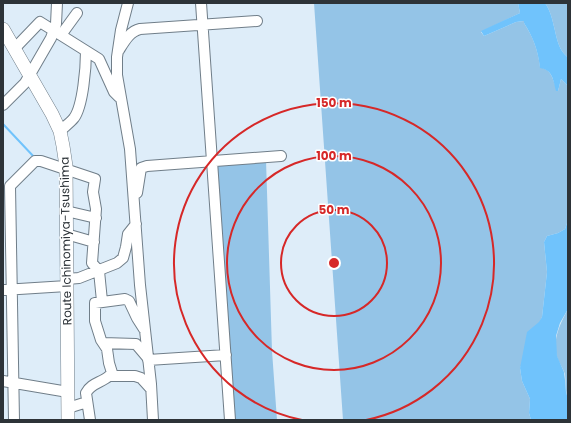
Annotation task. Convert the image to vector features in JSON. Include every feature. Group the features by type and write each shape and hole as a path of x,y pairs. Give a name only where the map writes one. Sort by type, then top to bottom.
{"main road":[{"name":"Route Ichinomiya-Tsushima","path":"3,29 52,114 60,131 63,146 66,169 68,414"}],"street":[{"path":"57,3 57,33"},
{"path":"128,3 117,53 118,75 130,149 140,284 153,420"},
{"path":"201,3 230,420"},
{"path":"3,105 25,83 57,33 77,16"},
{"path":"117,53 135,30 257,21"},
{"path":"15,48 40,22 99,59 114,92 121,100"},
{"path":"60,131 74,118 80,103 86,68 86,51"},
{"path":"134,198 138,190 141,168 147,166 281,156"},
{"path":"14,420 8,382 7,290 10,186 35,161 41,161 96,179 93,192 96,218 89,243 92,263 99,271 102,301"},
{"path":"66,211 96,218"},
{"path":"7,290 67,283 117,264 123,258 128,234 136,224"},
{"path":"66,234 89,243"},
{"path":"113,376 107,349 101,340 95,321 95,302 125,299 129,301 145,331"},
{"path":"103,343 136,344 148,359 226,355"},
{"path":"90,420 86,393 89,388 109,376 135,376 141,378 151,389"},
{"path":"8,382 68,392"},
{"path":"68,414 87,402"}],"shaded area":[{"path":"314,3 518,3 520,13 481,32 484,36 516,22 524,21 535,44 540,67 548,71 558,91 561,79 568,86 568,220 565,229 547,236 544,242 547,272 542,317 520,368 522,381 530,399 529,413 531,420 343,420"},
{"path":"518,3 545,3 551,15 559,46 568,58 568,86 561,79 558,91 556,91 550,73 540,68 535,44 524,21 516,22 484,36 481,31 520,13"},
{"path":"545,3 568,3 568,58 559,46 551,15"},
{"path":"266,160 272,351 277,420 232,420 214,163"},
{"path":"568,220 568,309 560,323 556,336 557,356 564,372 568,399 568,420 531,420 529,413 530,399 522,381 520,368 527,332 539,322 542,317 547,272 544,242 547,236 565,229"},
{"path":"568,309 568,399 565,374 557,357 555,344 560,326"}],"waterway":[{"path":"3,124 35,158"}]}
